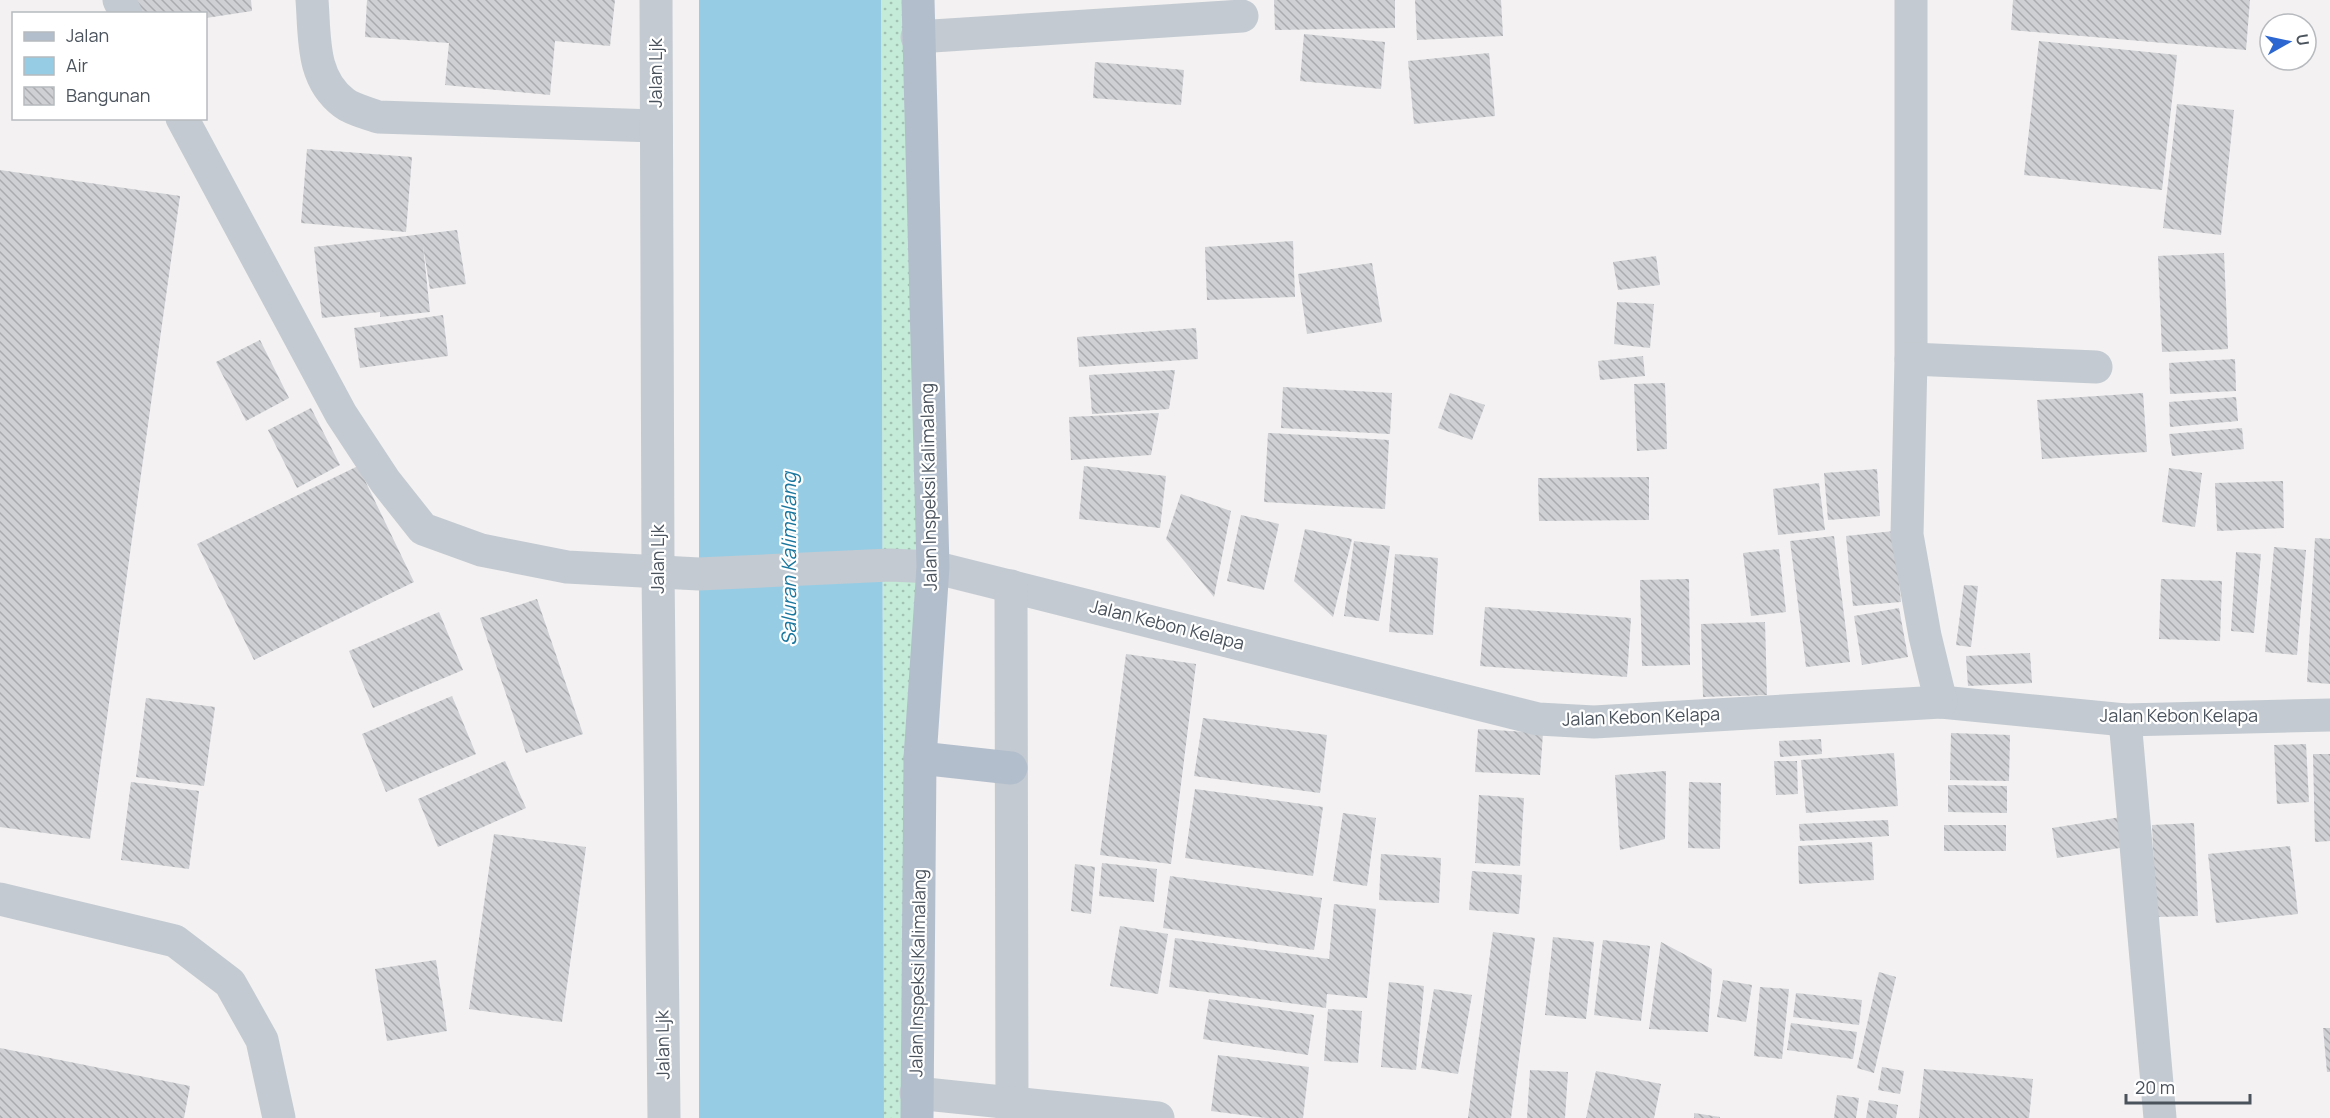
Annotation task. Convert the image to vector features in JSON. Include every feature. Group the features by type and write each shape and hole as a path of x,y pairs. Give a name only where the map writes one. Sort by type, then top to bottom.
{"main road":[{"name":"Jalan Inspeksi Kalimalang","path":"916,1106 920,758 933,567 917,37 918,0"},
{"path":"920,758 1011,768"}],"street":[{"path":"312,0 315,45 322,81 345,104 378,117 657,126"},
{"name":"Jalan Ljk","path":"656,0 658,571 664,1118"},
{"path":"1911,0 1911,359 1907,535 1925,636 1941,702"},
{"path":"917,37 1242,16"},
{"name":"Jalan Kebon Kelapa","path":"183,120 341,414 385,481 423,529 481,550 567,567 699,574 890,566 933,567 1538,719 1594,722 1941,702 2125,720 2330,715"},
{"path":"1911,359 2096,367"},
{"path":"1011,586 1012,1110"},
{"path":"2125,720 2160,1118"},
{"path":"0,899 175,941 230,982 262,1040 279,1118"},
{"path":"916,1106 1158,1118"}],"green space":[{"path":"881,0 918,0 916,1118 884,1118"}],"water":[{"name":"Saluran Kalimalang","path":"699,0 881,0 884,1118 699,1118"}],"building":[{"path":"135,0 251,0 252,11 207,18 207,12 137,12"},
{"path":"367,0 615,0 610,46 555,41 550,95 445,85 449,43 365,37"},
{"path":"1274,0 1395,0 1395,28 1275,30"},
{"path":"1415,0 1501,0 1503,36 1417,40"},
{"path":"2013,0 2250,0 2246,50 2011,30"},
{"path":"1304,34 1385,42 1381,89 1300,81"},
{"path":"2039,41 2177,55 2162,190 2024,175"},
{"path":"1489,53 1495,116 1414,124 1408,61"},
{"path":"1095,62 1184,70 1181,105 1093,98"},
{"path":"2177,104 2234,110 2221,235 2163,228"},
{"path":"307,149 412,157 406,232 301,223"},
{"path":"0,170 180,196 90,839 0,827"},
{"path":"457,230 466,284 430,289 423,246 430,312 380,317 380,312 322,318 314,247"},
{"path":"1293,241 1295,297 1207,300 1205,247"},
{"path":"2224,253 2228,349 2162,352 2158,256"},
{"path":"1656,256 1660,285 1618,290 1613,262"},
{"path":"1372,263 1382,322 1307,334 1298,274"},
{"path":"1617,302 1654,304 1650,348 1614,344"},
{"path":"443,315 448,356 360,368 354,328"},
{"path":"1196,328 1198,359 1079,367 1077,337"},
{"path":"260,340 289,398 246,421 216,362"},
{"path":"1643,356 1645,376 1600,380 1598,361"},
{"path":"2235,359 2236,391 2170,394 2169,363"},
{"path":"1175,370 1169,409 1092,414 1089,375"},
{"path":"1665,383 1667,449 1637,451 1634,384"},
{"path":"1283,387 1392,393 1390,434 1281,428"},
{"path":"1450,393 1485,405 1472,440 1438,428"},
{"path":"2143,393 2147,452 2042,459 2037,400"},
{"path":"2236,397 2238,421 2170,427 2169,402"},
{"path":"311,408 340,465 297,488 268,430"},
{"path":"1159,413 1151,455 1071,460 1069,417"},
{"path":"2242,428 2244,449 2172,456 2169,434"},
{"path":"1268,433 1389,440 1385,509 1264,502"},
{"path":"358,466 414,582 254,660 197,544"},
{"path":"1084,466 1166,476 1160,528 1079,519"},
{"path":"2169,468 2202,473 2195,527 2162,522"},
{"path":"1877,469 1880,516 1828,520 1824,473"},
{"path":"1649,477 1649,520 1539,521 1538,478"},
{"path":"2283,481 2284,528 2217,531 2215,483"},
{"path":"1819,483 1825,530 1778,535 1773,489"},
{"path":"1181,494 1231,511 1214,597 1166,539"},
{"path":"1241,515 1279,524 1264,590 1227,581"},
{"path":"1305,529 1352,539 1333,617 1294,581"},
{"path":"1894,531 1901,602 1853,606 1846,536"},
{"path":"1834,536 1850,662 1806,667 1790,541"},
{"path":"2315,538 2330,539 2330,684 2307,682"},
{"path":"1354,541 1390,546 1379,621 1344,616"},
{"path":"2274,547 2306,550 2297,655 2265,652"},
{"path":"1779,549 1786,612 1751,616 1743,553"},
{"path":"2236,552 2261,554 2254,633 2231,631"},
{"path":"1395,554 1438,558 1433,635 1389,632"},
{"path":"1689,579 1690,665 1642,666 1640,580"},
{"path":"2161,579 2222,581 2220,641 2159,639"},
{"path":"1964,585 1978,586 1971,647 1956,645"},
{"path":"537,599 583,734 526,753 480,618"},
{"path":"1485,607 1631,618 1627,677 1480,666"},
{"path":"1899,608 1908,657 1862,665 1854,616"},
{"path":"439,612 463,670 373,708 349,651"},
{"path":"1765,622 1767,695 1703,697 1701,624"},
{"path":"2030,653 2032,683 1968,686 1966,656"},
{"path":"1126,654 1196,664 1171,864 1100,855"},
{"path":"452,696 476,754 386,792 362,734"},
{"path":"146,698 215,707 204,786 136,777"},
{"path":"1203,718 1327,735 1320,793 1194,776"},
{"path":"1478,729 1543,733 1540,775 1475,772"},
{"path":"1951,733 2010,735 2009,781 1950,780"},
{"path":"1821,739 1822,754 1780,757 1779,741"},
{"path":"2306,744 2309,802 2277,804 2274,745"},
{"path":"1894,753 1898,806 1806,813 1801,760"},
{"path":"2313,754 2330,754 2330,841 2315,842"},
{"path":"505,761 526,808 438,847 418,799"},
{"path":"1774,761 1797,761 1798,794 1776,795"},
{"path":"1666,771 1665,839 1620,850 1615,775"},
{"path":"131,782 199,791 189,869 121,860"},
{"path":"1689,782 1721,783 1720,849 1688,848"},
{"path":"1948,785 2007,786 2007,813 1948,812"},
{"path":"1195,789 1323,807 1313,876 1185,858"},
{"path":"1479,795 1524,798 1520,866 1475,863"},
{"path":"1343,813 1376,818 1367,886 1333,881"},
{"path":"2121,817 2126,847 2057,858 2052,828"},
{"path":"1888,820 1889,836 1800,841 1799,824"},
{"path":"2194,823 2198,916 2156,917 2152,825"},
{"path":"1944,825 2006,825 2006,851 1944,851"},
{"path":"494,834 586,847 562,1022 469,1009"},
{"path":"1872,842 1874,880 1799,884 1798,846"},
{"path":"2290,846 2298,914 2216,923 2208,854"},
{"path":"1381,854 1441,858 1439,903 1379,900"},
{"path":"1102,863 1157,869 1154,902 1099,896"},
{"path":"1075,864 1095,867 1091,914 1071,911"},
{"path":"1472,871 1522,875 1519,914 1469,910"},
{"path":"1170,876 1322,898 1314,950 1163,928"},
{"path":"1334,904 1376,909 1367,998 1327,994 1326,1008 1169,987 1175,938 1329,959"},
{"path":"1120,926 1168,934 1158,994 1110,986"},
{"path":"1493,932 1535,938 1511,1118 1468,1118"},
{"path":"1553,937 1594,942 1586,1019 1545,1015"},
{"path":"1603,940 1650,946 1641,1021 1594,1015"},
{"path":"1661,942 1712,969 1708,1032 1649,1029"},
{"path":"436,960 447,1031 387,1041 375,969"},
{"path":"1879,972 1896,977 1874,1073 1857,1068"},
{"path":"1723,980 1752,985 1746,1022 1717,1017"},
{"path":"1389,982 1424,986 1416,1070 1381,1067"},
{"path":"1760,987 1789,989 1782,1059 1754,1056"},
{"path":"1434,989 1472,995 1458,1074 1421,1068"},
{"path":"1796,993 1862,1000 1859,1025 1793,1017"},
{"path":"1209,999 1314,1015 1308,1055 1203,1039"},
{"path":"1328,1009 1362,1011 1358,1063 1324,1061"},
{"path":"1791,1023 1857,1032 1853,1059 1787,1050"},
{"path":"2323,1028 2330,1028 2330,1072 2327,1072"},
{"path":"0,1048 190,1086 184,1118 0,1118"},
{"path":"1218,1055 1309,1067 1303,1118 1266,1118 1211,1111"},
{"path":"1882,1067 1904,1071 1900,1094 1878,1090"},
{"path":"1924,1069 2033,1079 2029,1118 1919,1118"},
{"path":"1530,1070 1568,1072 1565,1118 1527,1118"},
{"path":"1596,1071 1661,1084 1654,1118 1586,1118"},
{"path":"1837,1095 1859,1098 1856,1118 1834,1118"},
{"path":"1869,1100 1898,1105 1896,1118 1866,1118"},
{"path":"1694,1113 1720,1117 1720,1118 1694,1118"}]}
